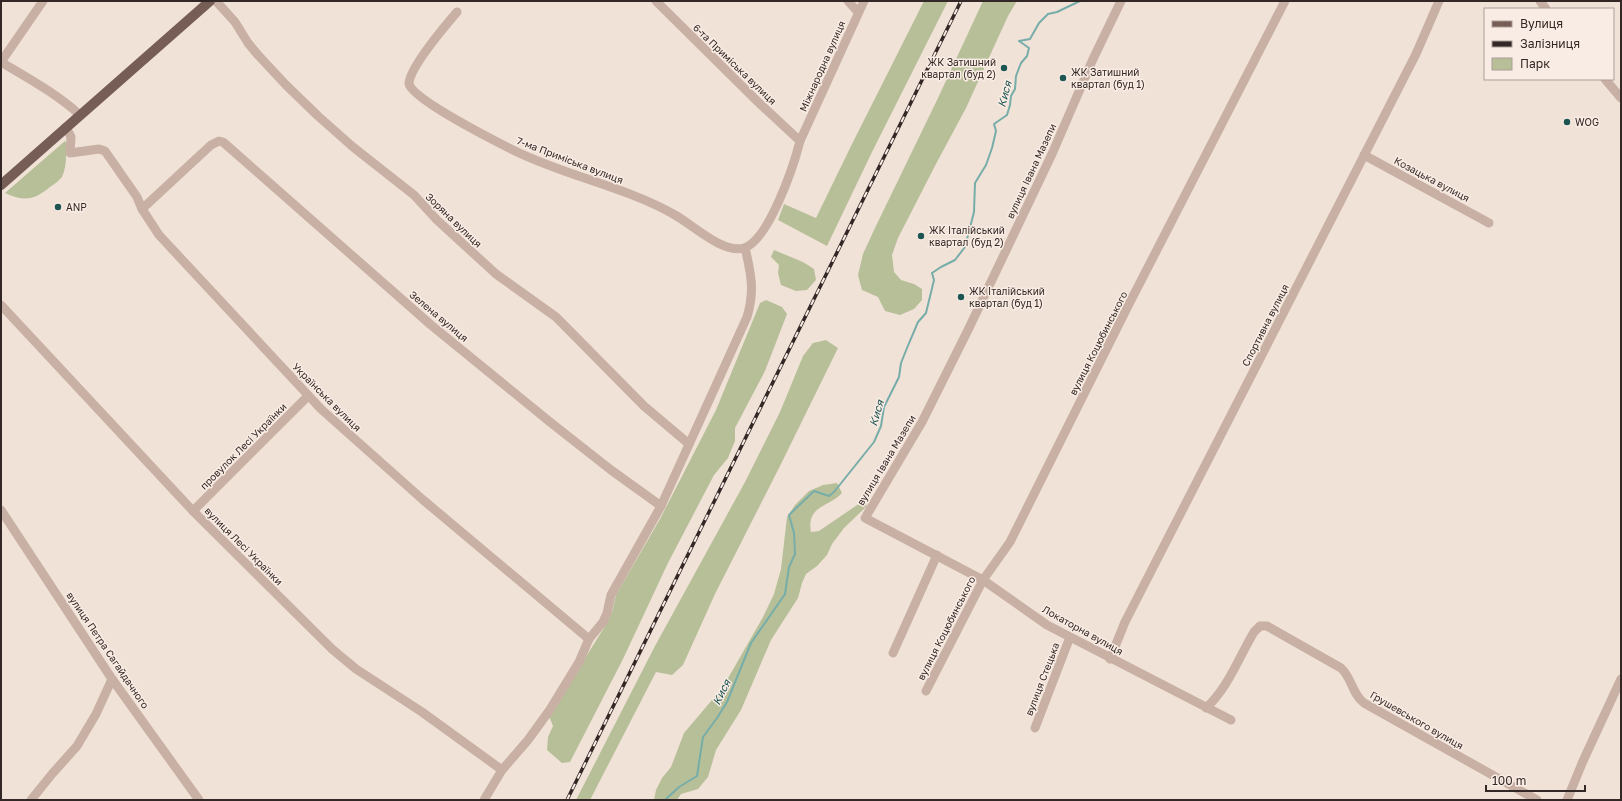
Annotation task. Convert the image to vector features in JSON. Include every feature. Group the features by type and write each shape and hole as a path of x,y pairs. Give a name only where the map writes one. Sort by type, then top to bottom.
{"main road":[{"path":"1,185 210,1"}],"street":[{"path":"43,1 1,62 45,89 80,115"},
{"name":"Зоряна вулиця","path":"216,1 234,22 247,42 258,55 318,116 353,147 414,195 441,224 496,274 556,317 640,401 689,444"},
{"name":"6-та Приміська вулиця","path":"656,1 757,101 800,141"},
{"path":"848,1 858,12"},
{"name":"Міжнародна вулиця","path":"745,248 758,238 776,207 795,162 800,141 864,1"},
{"name":"вулиця Івана Мазепи","path":"865,518 922,422 966,335 1052,154 1093,59 1121,1"},
{"name":"вулиця Коцюбинського","path":"926,692 983,580 1010,542 1125,313 1285,1"},
{"name":"Спортивна вулиця","path":"1110,659 1125,622 1416,54 1439,1"},
{"name":"7-ма Приміська вулиця","path":"456,12 440,32 411,75 409,84 414,92 460,122 518,152 566,172 643,199 676,215 719,243 733,248 745,248"},
{"path":"1606,80 1621,98"},
{"name":"Українська вулиця","path":"66,128 71,137 70,153 99,149 105,152 137,197 142,209 159,235 308,396 422,499 589,639"},
{"name":"Зелена вулиця","path":"142,209 210,146 219,141 226,144 431,325 550,422 611,470 661,506"},
{"name":"Козацька вулиця","path":"1364,155 1489,223"},
{"path":"484,800 502,770 528,740 549,711 579,662 589,639 607,613 611,595 661,506 741,332 748,313 752,284 745,248"},
{"name":"вулиця Лесі Українки","path":"1,305 193,511 319,636 344,659 369,678 422,712 502,770"},
{"name":"провулок Лесі Українки","path":"193,511 308,396"},
{"name":"вулиця Петра Сагайдачного","path":"1,510 112,679 199,798"},
{"name":"Локаторна вулиця","path":"865,518 983,580 1047,625 1110,659 1231,720"},
{"path":"892,653 937,555"},
{"name":"Грушевського вулиця","path":"1206,708 1214,700 1227,680 1254,632 1258,628 1265,625 1341,668 1348,676 1357,696 1364,703 1537,800"},
{"name":"вулиця Стецька","path":"1035,728 1070,637"},
{"path":"31,800 77,746 96,714 112,679"},
{"path":"1567,800 1583,760 1621,679"}],"green space":[{"path":"924,1 948,1 872,152 827,246 778,220 784,204 816,218"},
{"path":"983,1 1017,1 1008,16 966,108 898,238 892,255 894,272 901,280 914,284 922,289 922,300 914,309 900,315 885,311 878,297 862,290 858,275 863,254"},
{"path":"65,141 67,148 64,172 58,181 34,197 18,198 5,193"},
{"path":"774,250 803,262 814,269 816,280 807,290 796,291 781,285 778,273 779,265 771,257"},
{"path":"766,300 782,307 787,314 765,371 735,428 735,441 728,458 714,475 668,563 623,659 570,762 562,763 547,750 548,737 553,726 549,716 607,623 612,612 616,595 660,519 716,410 760,303"},
{"path":"826,340 838,348 715,594 683,665 672,675 656,672 590,800 576,800 655,646 745,482 780,412 803,356 813,343"},
{"path":"837,483 842,493 837,498 815,511 810,523 811,532 819,531 863,501 867,506 844,528 832,544 827,555 817,566 806,574 798,598 771,640 741,710 716,750 708,777 698,789 681,794 677,800 654,800 656,790 662,778 671,767 684,733 723,687 763,617 774,594 781,569 787,517 795,505 809,491 823,485"}],"waterway":[{"name":"Кися","path":"665,800 679,787 697,776 703,737 727,702 751,643 785,594 789,567 795,554 794,533 789,515 814,491 829,496 834,492 874,442 881,426 884,407 899,377 901,363 907,348 918,322 926,313 934,280 932,273 955,260 965,247 974,212 975,183 986,165 992,148 996,131 994,124 1007,115 1011,96 1015,89 1016,76 1021,63 1027,56 1029,48 1019,41 1030,39 1039,23 1048,14 1057,12 1080,1"}],"railway":[{"path":"567,800 961,1"}],"place":[{"name":"ЖК Затишний квартал (буд 2)","path":"1004,68"},
{"name":"ЖК Затишний квартал (буд 1)","path":"1063,78"},
{"name":"WOG","path":"1567,122"},
{"name":"ANP","path":"58,207"},
{"name":"ЖК Італійський квартал (буд 2)","path":"921,236"},
{"name":"ЖК Італійський квартал (буд 1)","path":"961,297"}]}
